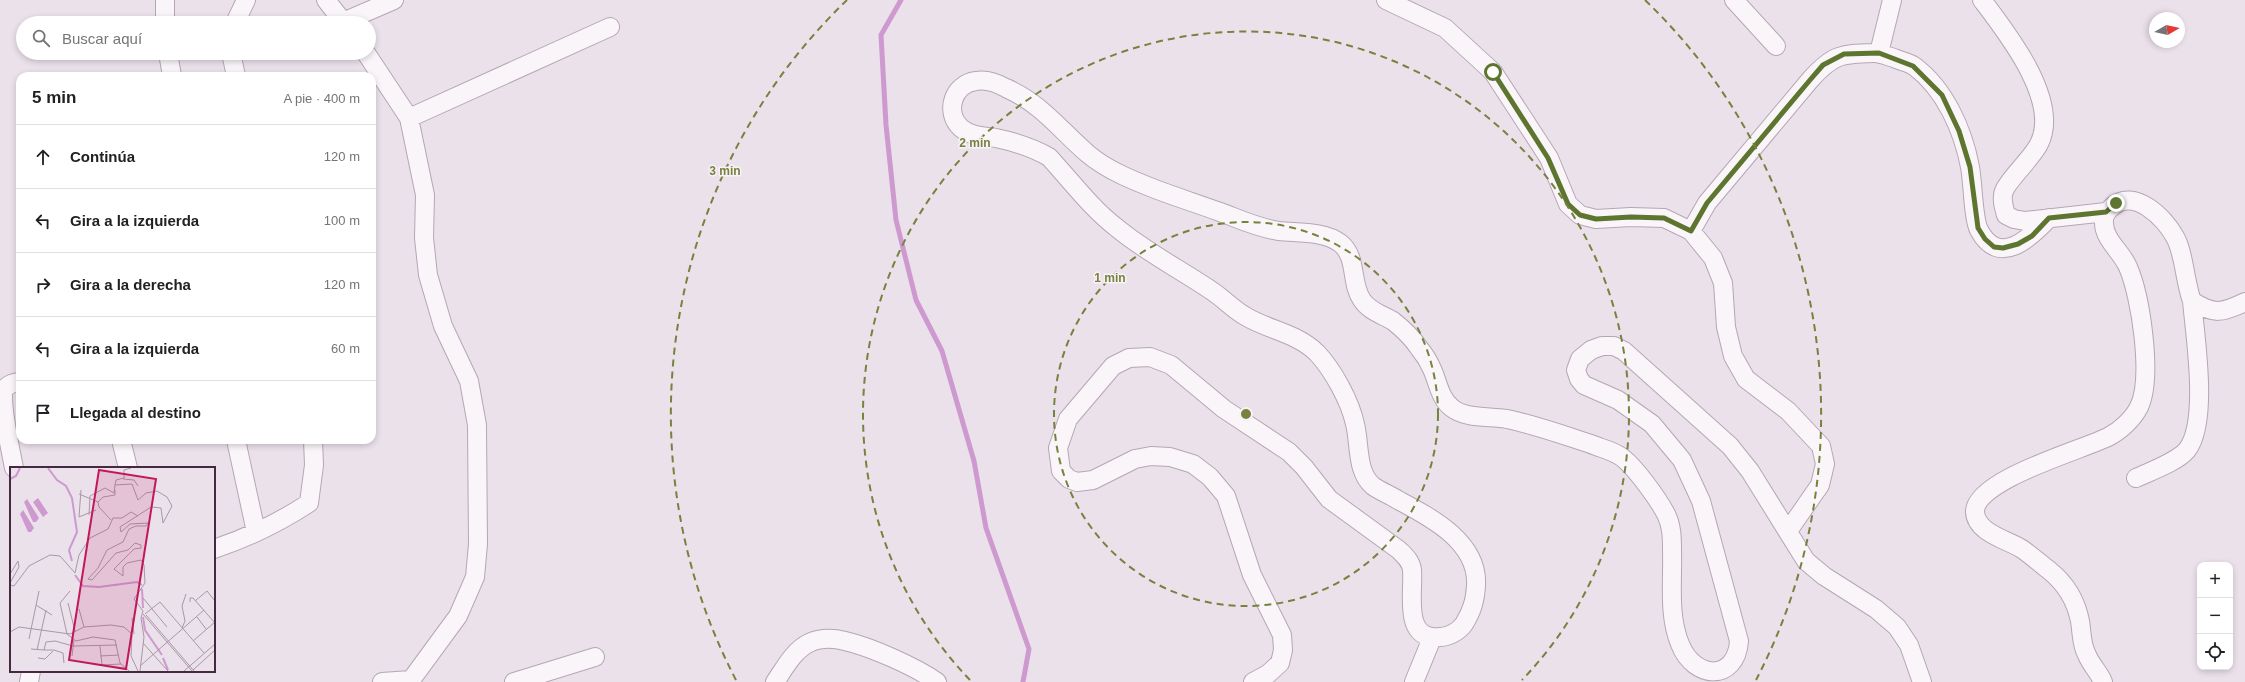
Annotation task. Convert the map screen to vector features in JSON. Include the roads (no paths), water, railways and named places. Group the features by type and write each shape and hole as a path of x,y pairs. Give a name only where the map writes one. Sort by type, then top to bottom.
{"street":[{"path":"165,0 165,16"},
{"path":"238,16 246,0"},
{"path":"326,0 339,16"},
{"path":"358,16 394,0"},
{"path":"1386,0 1445,28 1493,72 1548,158 1568,204 1580,215 1596,219 1631,217 1664,218 1691,231 1713,258 1723,283 1726,327 1732,356 1746,379 1788,411 1821,446 1825,464 1820,485 1788,532"},
{"path":"1734,0 1776,46"},
{"path":"1879,53 1892,0"},
{"path":"1982,0 2012,39 2038,91 2044,111 2044,129 2039,144 2004,190 2003,206 2006,215 2014,219 2025,221 2106,212"},
{"path":"409,118 610,27"},
{"path":"1691,231 1707,203 1823,65 1844,54 1879,53 1913,66 1942,95 1959,131 1970,167 1978,228 1985,239 1994,247 2003,248 2018,244 2032,236 2049,218"},
{"path":"169,60 171,72"},
{"path":"233,60 235,72"},
{"path":"371,60 409,118 425,195 424,238 428,275 443,326 469,381 477,425 478,544 475,577 458,616 412,681 382,682"},
{"path":"1253,682 1268,674 1280,663 1283,650 1282,636 1252,575 1226,496 1210,476 1192,464 1170,457 1151,456 1135,458 1093,480 1078,482 1069,479 1061,471 1058,448 1068,419 1113,366 1129,358 1150,357 1171,365 1224,409 1289,452 1304,467 1329,499 1400,550 1408,558 1412,569 1411,604 1413,619 1420,633 1432,638 1446,637 1461,629 1473,610 1476,583 1470,557 1455,537 1424,514 1373,486 1366,476 1361,462 1355,423 1335,376 1317,353 1297,338 1273,330 1244,316 1214,292 1116,228 1049,158 1035,149 996,138 973,135 962,128 954,119 952,107 954,96 962,86 973,81 986,80 1020,95 1055,120 1091,156 1111,170 1153,188 1257,226 1322,236 1340,243 1348,253 1357,290 1363,302 1395,322 1418,345 1433,370 1446,402 1453,409 1466,414 1534,425 1617,454 1632,466 1666,514 1671,529 1672,607 1679,643 1694,666 1706,672 1725,671 1734,665 1738,654 1739,641 1701,501 1682,460 1652,424 1618,400 1584,385 1579,379 1576,370 1580,359 1592,350 1602,346 1614,346 1624,351 1730,446 1750,471 1806,561 1824,576 1876,609 1897,627 1909,645 1922,682"},
{"path":"2103,682 2098,670 2087,657 2081,640 2076,603 2066,587 2052,573 2022,549 1981,526 1976,518 1975,510 1982,496 2002,482 2110,436 2129,422 2139,407 2143,389 2144,370 2142,327 2138,296 2128,266 2106,235 2103,222 2106,212 2116,203 2128,201 2146,206 2161,217 2176,238 2192,301 2200,400 2197,427 2187,450 2167,464 2136,478"},
{"path":"2192,301 2203,308 2216,312 2226,311 2245,302"},
{"path":"14,467 1,410 3,392 11,384 16,383"},
{"path":"122,444 128,467"},
{"path":"237,444 256,532"},
{"path":"215,549 256,532 289,516 309,503 314,465 313,444"},
{"path":"775,682 795,655 808,644 825,638 845,641 890,658 937,682"},
{"path":"1414,682 1432,638"},
{"path":"514,682 595,656"},
{"path":"29,682 31,672"}],"waterway":[{"path":"901,0 881,35 886,125 896,220 916,300 942,351 974,461 986,528 1029,649 1023,682"}]}
